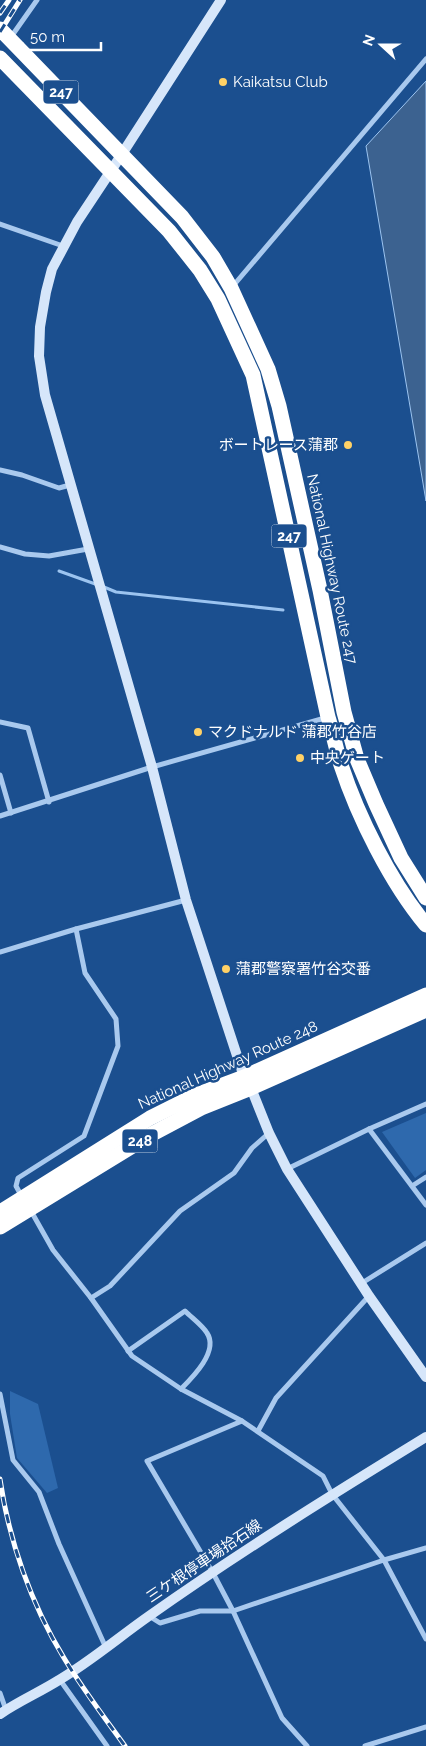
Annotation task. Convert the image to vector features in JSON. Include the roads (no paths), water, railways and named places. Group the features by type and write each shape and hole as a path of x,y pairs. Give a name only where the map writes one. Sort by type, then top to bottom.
{"highway":[{"name":"National Highway Route 247","path":"5,34 182,217 214,257 231,288 268,369 279,406 320,590 344,712 357,759 401,858 426,898"},
{"name":"247","path":"0,58 169,230 200,270 218,299 252,375 328,717 341,766 359,812 386,865 406,898 426,925"},
{"name":"National Highway Route 248","path":"0,1212 33,1199 247,1082 426,995"},
{"name":"National Highway Route 248","path":"247,1082 426,1010"},
{"name":"National Highway Route 248","path":"0,1227 33,1199"}],"street":[{"path":"5,34 37,0"},
{"path":"221,0 110,170 63,246 52,268 46,292 40,327 39,356 45,394 152,768 186,900 247,1082 287,1169 369,1296 426,1377"},
{"path":"231,288 426,59"},
{"path":"0,224 63,246"},
{"path":"0,470 22,475 59,488 70,485"},
{"path":"0,547 25,554 49,556 88,548"},
{"path":"0,816 152,768 328,717"},
{"path":"0,722 28,728 49,802"},
{"path":"0,776 11,813"},
{"path":"0,952 76,929 186,900"},
{"path":"76,929 85,974 116,1019 118,1046 84,1136 18,1178 16,1186 53,1250 91,1298 132,1356 181,1389 258,1431 323,1476 332,1494 384,1560 426,1639"},
{"path":"287,1169 369,1128 426,1104"},
{"path":"369,1128 426,1205"},
{"path":"91,1298 110,1286 180,1211 234,1173 252,1148 269,1133"},
{"path":"412,1186 426,1177"},
{"path":"362,1283 426,1242"},
{"path":"258,1431 276,1398 369,1296"},
{"path":"128,1351 185,1311 207,1333 210,1341 205,1362 181,1389"},
{"path":"0,1394 13,1460 39,1492 59,1544 106,1648"},
{"path":"242,1421 147,1461 214,1573 282,1718 307,1746"},
{"name":"三ケ根停車場拾石線","path":"3,1712 60,1680 148,1616 332,1494 426,1437"},
{"path":"148,1616 160,1624 200,1611 233,1611 384,1560 426,1548"},
{"path":"60,1680 106,1746"},
{"path":"0,1693 3,1712"},
{"path":"364,1746 426,1727"}],"waterway":[{"path":"59,571 98,585"},
{"path":"104,587 116,592 283,610"}],"railway":[{"path":"0,13 9,0"},
{"path":"0,32 20,0"},
{"path":"0,1479 9,1526 23,1572 41,1616 71,1669 125,1746"}],"place":[{"name":"Kaikatsu Club","path":"223,82"},
{"name":"ボートレース蒲郡","path":"348,445"},
{"name":"マクドナルド 蒲郡竹谷店","path":"198,732"},
{"name":"中央ゲート","path":"300,758"},
{"name":"蒲郡警察署竹谷交番","path":"226,969"}]}
